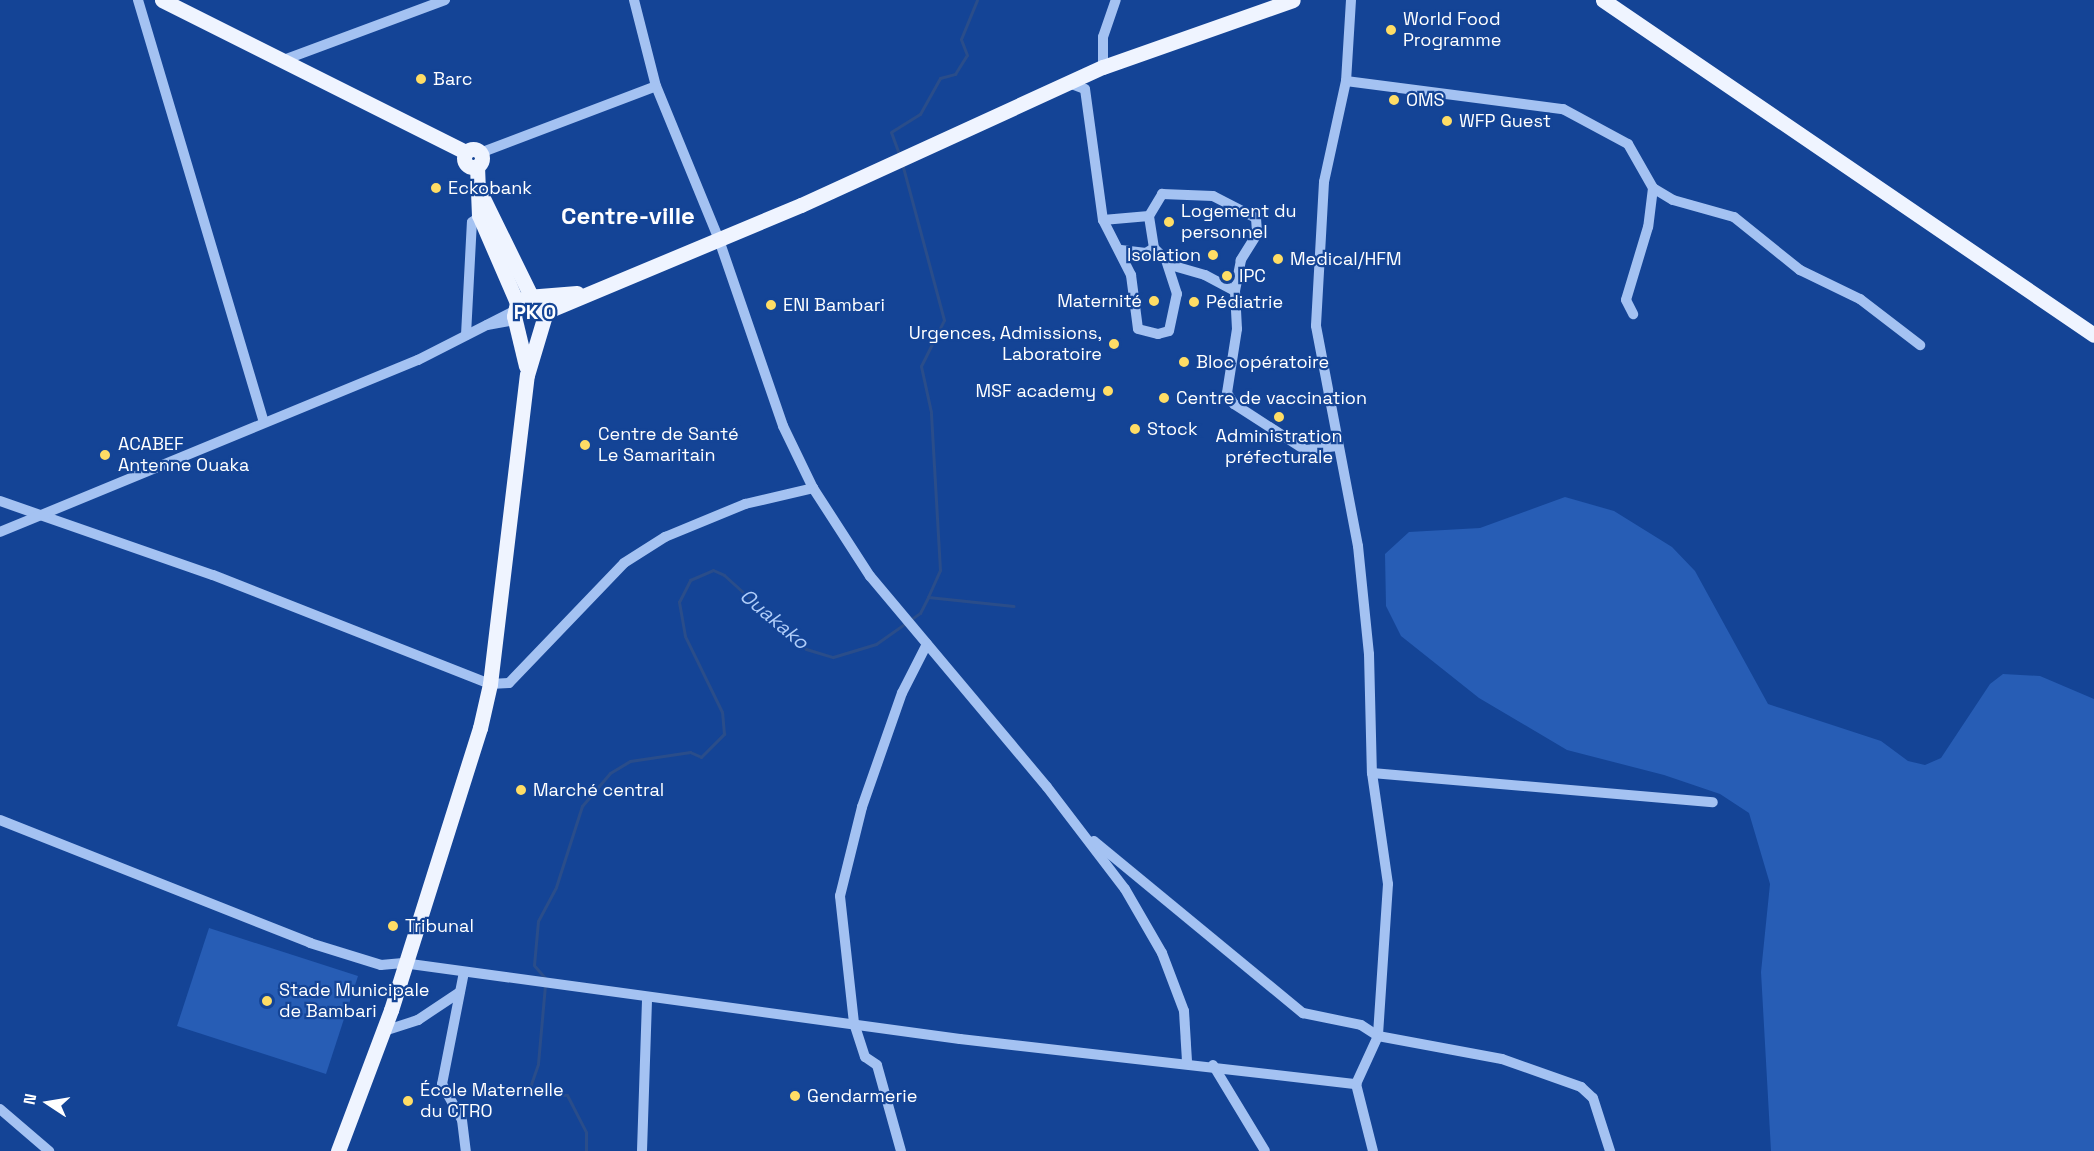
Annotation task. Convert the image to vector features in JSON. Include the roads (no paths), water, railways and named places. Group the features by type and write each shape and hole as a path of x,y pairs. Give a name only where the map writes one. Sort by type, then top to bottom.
{"main road":[{"path":"162,0 474,157 485,213 528,311 527,375 490,684 434,882 403,963 384,1031 338,1151"},
{"path":"528,311 584,292 889,166 1103,68 1293,0"},
{"path":"1603,0 2094,335"},
{"path":"527,375 528,311"}],"street":[{"path":"138,0 264,422"},
{"path":"281,61 445,0"},
{"path":"634,0 656,86 718,237 783,426 813,488 844,540 1080,830 1125,889 1162,953 1184,1011 1187,1061"},
{"path":"1103,68 1103,37 1116,0"},
{"path":"1351,0 1346,81 1324,182 1317,275 1317,326 1337,446 1358,546 1368,643 1372,773 1388,885 1378,1036 1356,1084 1372,1151"},
{"path":"1346,81 1563,109 1628,144 1653,188 1673,200 1734,217 1800,270 1860,299 1920,345"},
{"path":"1069,83 1085,90 1103,220 1121,250 1138,329 1145,332 1169,331 1177,294 1169,265 1154,248 1149,216 1162,194 1213,196 1256,218 1257,234 1241,260 1235,291 1238,310 1227,393 1234,404 1305,450 1337,446"},
{"path":"474,157 656,86"},
{"path":"1633,314 1626,300 1648,226 1653,188"},
{"path":"466,335 468,255 472,222 485,213"},
{"path":"1103,220 1149,216"},
{"path":"1121,250 1146,253 1154,248"},
{"path":"1169,265 1205,275 1235,291"},
{"path":"0,532 418,360 486,325 528,311"},
{"path":"0,501 36,516 213,574 490,684 509,682 624,563 665,537 745,504 813,488"},
{"path":"901,1151 877,1065 865,1057 854,1023 840,896 846,861 902,693 927,644"},
{"path":"1372,773 1713,802"},
{"path":"0,820 320,946 381,965 403,963 647,999 854,1023 1080,1053 1187,1061 1356,1084"},
{"path":"1080,830 1303,1013 1361,1025 1378,1036 1502,1059 1581,1087 1593,1098 1610,1151"},
{"path":"464,972 442,1084 462,1120 466,1151"},
{"path":"384,1031 418,1020 460,992"},
{"path":"642,1151 647,999"},
{"path":"1213,1065 1265,1151"},
{"path":"0,1109 49,1151"}],"waterway":[{"name":"Ouakako","path":"899,154 891,132 920,114 940,78 955,74 967,55 961,39 977,0"},
{"name":"Ouakako","path":"546,979 534,965 538,921 556,887 582,806 610,773 630,761 690,752 701,757 724,734 722,712 685,636 679,602 690,580 713,570 724,575 806,649 833,657 876,644 920,613 940,570 931,412 921,366 944,320 902,163"},
{"path":"928,597 1014,606"},
{"name":"Ouakako","path":"545,985 538,1064 528,1093 567,1095 586,1132 586,1151"}],"place":[{"name":"World Food Programme","path":"1391,30"},
{"name":"Barc","path":"421,79"},
{"name":"OMS","path":"1394,100"},
{"name":"WFP Guest","path":"1447,121"},
{"name":"Eckobank","path":"436,188"},
{"name":"Logement du personnel","path":"1169,222"},
{"name":"Isolation","path":"1213,255"},
{"name":"Medical/HFM","path":"1278,259"},
{"name":"IPC","path":"1227,276"},
{"name":"Maternité","path":"1154,301"},
{"name":"Pédiatrie","path":"1194,302"},
{"name":"ENI Bambari","path":"771,305"},
{"name":"Urgences, Admissions, Laboratoire","path":"1114,344"},
{"name":"Bloc opératoire","path":"1184,362"},
{"name":"MSF academy","path":"1108,391"},
{"name":"Centre de vaccination","path":"1164,398"},
{"name":"Administration préfecturale","path":"1279,417"},
{"name":"Stock","path":"1135,429"},
{"name":"Centre de Santé Le Samaritain","path":"585,445"},
{"name":"ACABEF Antenne Ouaka","path":"105,455"},
{"name":"Marché central","path":"521,790"},
{"name":"Tribunal","path":"393,926"},
{"name":"Stade Municipale de Bambari","path":"267,1001"},
{"name":"Gendarmerie","path":"795,1096"},
{"name":"École Maternelle du CTRO","path":"408,1101"}],"district":[{"name":"Centre-ville","path":"628,216"},
{"name":"PK 0","path":"535,312"}]}
